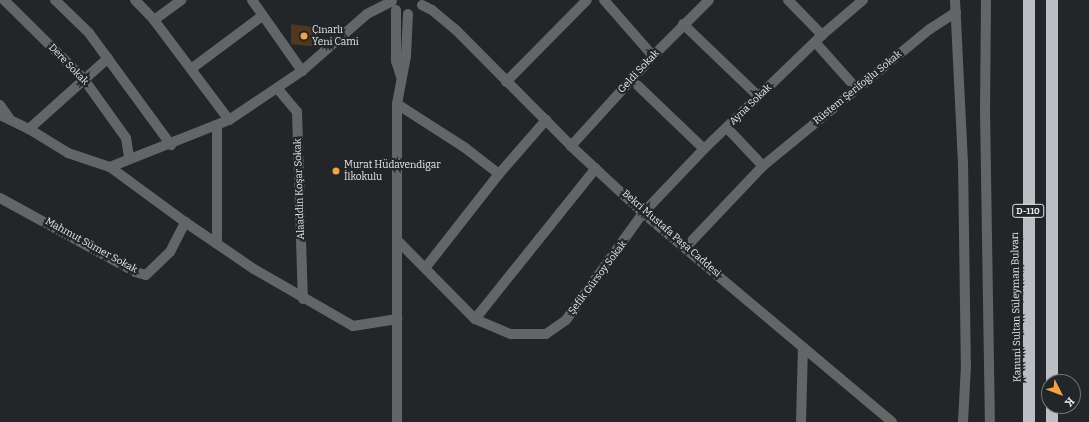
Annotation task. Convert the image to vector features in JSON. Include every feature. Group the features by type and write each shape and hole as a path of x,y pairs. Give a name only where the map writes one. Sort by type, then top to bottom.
{"highway":[{"name":"Kanuni Sultan Süleyman Bulvarı","path":"1029,0 1029,422"},
{"name":"D-110","path":"1052,0 1052,374"}],"street":[{"name":"Dere Sokak","path":"4,0 83,78 126,138 129,158"},
{"path":"55,0 89,33 171,145"},
{"path":"134,0 154,20 229,120"},
{"path":"154,20 182,0"},
{"path":"506,82 587,0"},
{"path":"604,0 653,56"},
{"name":"Geldi Sokak","path":"571,146 631,79 683,24 709,0"},
{"path":"788,0 856,88"},
{"name":"Ayna Sokak","path":"643,213 704,149 819,39 863,0"},
{"path":"955,0 963,161 966,365 963,422"},
{"path":"986,0 985,110 990,422"},
{"path":"254,1 262,16 302,71"},
{"path":"393,4 408,14 416,12 423,3"},
{"name":"Bekri Mustafa Paşa Caddesi","path":"423,3 455,29 571,146 643,213 686,247 892,422"},
{"path":"110,167 129,158 171,145 229,120 302,71 367,14 393,4"},
{"path":"393,4 396,61 401,76"},
{"name":"Rüstem Şerifoğlu Sokak","path":"686,247 763,166 856,88 930,29 956,12"},
{"path":"397,422 397,104 401,76 406,56 408,14"},
{"path":"191,69 262,16"},
{"path":"683,24 759,97"},
{"path":"29,129 83,78 108,58"},
{"path":"631,79 704,149"},
{"name":"Alaaddin Koşar Sokak","path":"277,88 297,112 303,298"},
{"path":"397,104 464,147 499,174"},
{"path":"0,105 4,117 29,129 68,153 110,167 217,244 303,298 353,326 397,320"},
{"path":"426,267 499,174 546,120"},
{"path":"217,125 217,244"},
{"path":"727,128 763,166"},
{"path":"397,240 426,267 475,319 596,168"},
{"name":"Mahmut Sümer Sokak","path":"0,198 135,272 146,275 170,252 185,222"},
{"name":"Şefik Gürsoy Sokak","path":"475,319 511,334 546,334 566,320 643,213"},
{"path":"801,422 803,347"}],"building":[{"name":"Çınarlı Yeni Cami","path":"291,24 319,28 316,47 291,44"}],"place":[{"name":"Çınarlı Yeni Cami","path":"304,36"},
{"name":"Murat Hüdavendigar İlkokulu","path":"336,171"}]}
